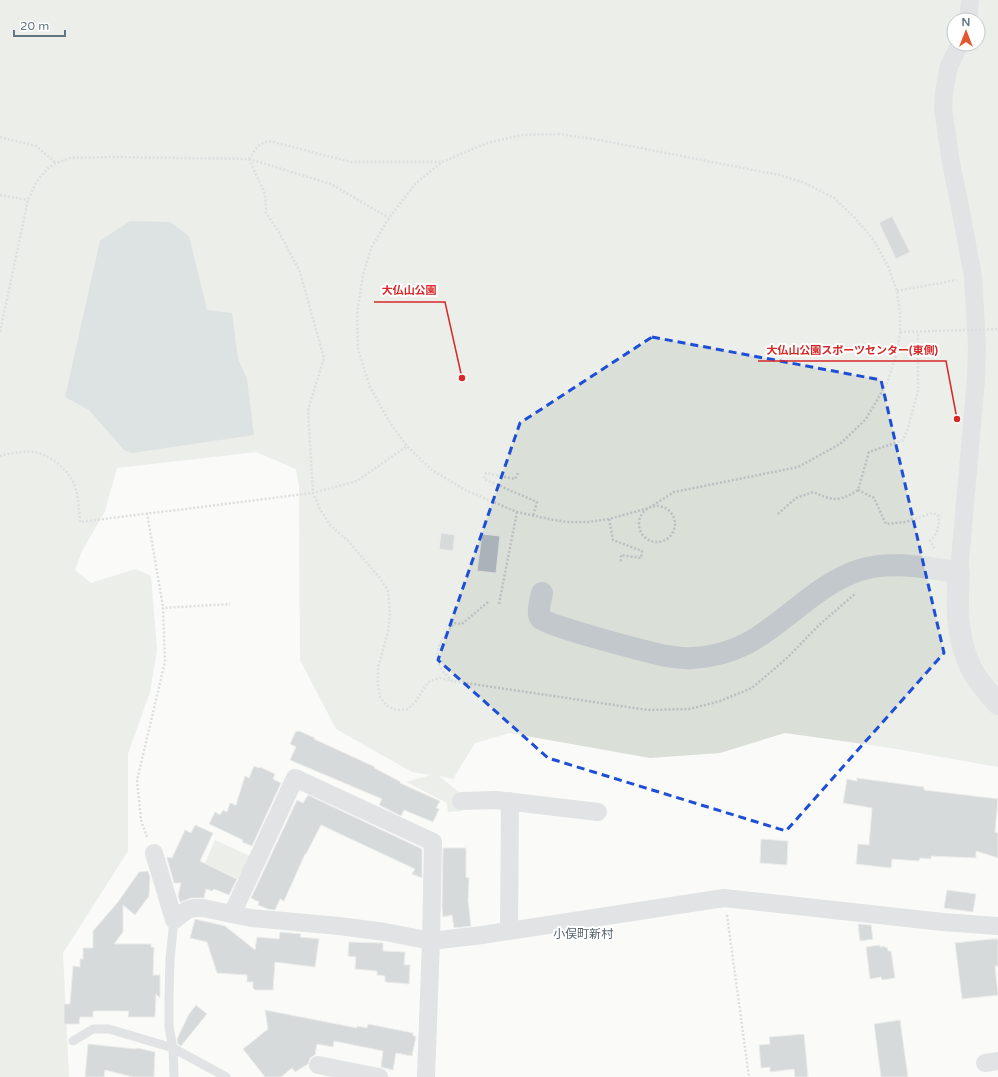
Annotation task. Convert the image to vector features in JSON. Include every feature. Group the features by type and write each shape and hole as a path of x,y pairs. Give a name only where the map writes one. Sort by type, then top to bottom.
{"street":[{"path":"969,12 970,0"},
{"path":"956,52 949,66 944,92 943,109 950,163 973,277 977,345 976,379 950,570 957,606 960,635 968,662 981,684 998,704"},
{"path":"542,593 539,615 543,621 566,629 665,656 693,658 706,657 730,651 757,638 821,589 842,576 861,569 897,565 950,570"},
{"path":"232,914 296,778 433,842 432,941 426,1077"},
{"path":"461,801 510,801 598,812"},
{"path":"509,930 510,801"},
{"path":"154,853 174,920 187,910 203,908 251,918 339,926 385,932 432,941 724,898 944,922 998,926"},
{"path":"318,1065 379,1077"}],"lane":[{"path":"174,920 170,959 169,995 169,1027 173,1048 174,1077"},
{"path":"73,1041 93,1029 108,1029 173,1048 226,1077"}],"path":[{"path":"389,218 371,248 362,276 357,314 358,349 370,387 390,423 407,446 432,470 465,490 517,512 567,522 588,522 609,519 649,508 661,506 671,512 675,523 674,529 668,538 657,542 646,538 640,528 641,516 649,508 674,492 798,467 840,444 866,419 887,383 897,352 900,332 900,313 897,291 888,266 876,246 854,216 834,198 805,183 779,176 558,134 522,135 487,143 442,162 416,183 389,218"},
{"path":"0,137 36,146 56,163"},
{"path":"250,159 259,145 264,142 269,142 351,162 442,162"},
{"path":"0,332 2,316 28,200 36,181 47,169 56,163 70,158 107,157 250,159 331,184 389,218"},
{"path":"250,159 265,194 266,213 279,232 300,272 324,358 308,410 313,493 320,509 330,525 349,542 379,577 388,591 390,614 388,632 378,668 380,697 387,706 398,710 408,709 428,682 440,678 452,681"},
{"path":"0,195 28,200"},
{"path":"897,291 963,279"},
{"path":"900,332 998,329"},
{"path":"778,514 796,498 813,492 828,499 845,498 858,490 869,452 903,440 908,428 918,390 918,332"},
{"path":"0,456 11,453 34,452 57,462 73,480 78,500 80,522 313,493 357,481 407,446"},
{"path":"518,473 515,479 486,473 484,479 537,502 533,516"},
{"path":"858,490 874,498 886,524 905,522 933,513 938,516 939,526 936,535 930,541 950,570"},
{"path":"499,604 517,512"},
{"path":"147,513 163,608 165,662 137,780 141,820 154,853"},
{"path":"609,519 614,540 642,552 641,558 622,555 621,562"},
{"path":"454,623 462,624 488,602"},
{"path":"163,608 230,604"},
{"path":"724,898 749,1077"}],"highlighted area":[{"path":"652,337 881,380 944,653 786,831 548,758 438,660 520,423"}],"shaded area":[{"path":"0,0 998,0 998,767 885,747 785,733 720,753 650,758 509,733 475,743 453,779 439,776 461,794 462,811 448,812 447,803 406,782 431,775 412,772 336,729 300,660 299,486 296,469 256,452 117,468 105,511 82,551 75,570 91,583 135,569 151,576 157,650 150,692 128,754 128,851 63,953 69,1077 0,1077"},
{"path":"130,221 170,222 189,236 207,310 232,313 238,359 247,379 254,435 132,453 124,450 89,410 65,397 100,241"},
{"path":"215,840 252,857 241,880 205,863"}],"building":[{"path":"892,216 910,252 896,259 879,223"},
{"path":"441,533 455,535 453,551 439,549"},
{"path":"482,534 500,536 496,573 477,571"},
{"path":"296,731 315,738 314,739 375,767 374,768 401,782 400,783 440,801 436,808 439,809 433,822 404,810 401,816 379,805 382,799 290,760 296,747 290,744"},
{"path":"254,766 260,767 275,774 273,779 281,783 252,846 242,842 243,840 209,824 215,812 220,815 223,810 227,812 230,803 236,805 245,776 249,778"},
{"path":"857,778 924,787 924,790 998,799 995,832 998,833 998,858 976,851 976,858 931,856 931,859 920,858 919,861 892,859 891,868 856,864 858,844 869,845 872,808 843,803 847,779 857,781"},
{"path":"308,795 422,849 422,878 412,874 415,869 321,825 305,854 284,901 280,899 275,910 258,905 259,902 251,898 297,800 303,803"},
{"path":"195,825 213,833 200,861 237,879 229,895 214,889 212,891 206,889 204,898 191,898 180,902 178,896 181,883 174,883 167,857 172,858 185,830 191,833"},
{"path":"761,839 788,841 787,865 760,863"},
{"path":"443,848 466,848 466,877 469,878 468,901 471,926 454,928 452,915 443,917"},
{"path":"148,871 150,877 149,896 135,915 123,905 123,932 114,944 151,944 151,947 154,947 153,975 160,975 160,998 156,994 155,1017 128,1017 129,1011 93,1011 93,1017 80,1017 79,1024 64,1024 64,1004 70,1004 73,966 80,967 80,959 83,959 83,948 93,948 93,931 118,902 139,872"},
{"path":"947,890 976,894 973,912 944,908"},
{"path":"195,919 225,926 255,950 257,937 279,939 280,932 301,934 300,937 319,939 315,967 275,962 273,990 255,990 253,988 253,982 247,982 247,975 217,973 207,942 190,938"},
{"path":"858,924 871,925 873,939 860,941"},
{"path":"998,939 998,966 995,966 998,995 962,999 955,943"},
{"path":"349,942 383,943 383,951 405,952 404,965 410,965 409,984 385,982 385,976 377,975 377,971 355,969 356,957 348,956"},
{"path":"880,945 880,947 885,946 885,948 887,947 888,951 891,951 895,978 882,980 881,977 870,979 866,947"},
{"path":"196,1005 207,1014 181,1046 178,1044 177,1039 189,1014"},
{"path":"265,1010 357,1028 357,1026 367,1028 368,1024 413,1033 413,1036 416,1036 412,1056 396,1053 393,1070 381,1067 383,1051 334,1041 333,1047 317,1044 315,1055 310,1058 308,1064 295,1072 292,1068 281,1077 265,1077 243,1049 268,1029"},
{"path":"900,1020 908,1077 881,1077 874,1024"},
{"path":"804,1034 808,1077 795,1077 794,1069 770,1072 770,1067 761,1068 759,1045 770,1044 769,1037"},
{"path":"88,1044 137,1048 155,1052 154,1077 133,1077 105,1070 104,1077 85,1077"}],"place":[{"name":"大仏山公園","path":"462,378"},
{"name":"大仏山公園スポーツセンター(東側)","path":"957,419"}],"district":[{"name":"小俣町新村","path":"583,934"}]}
